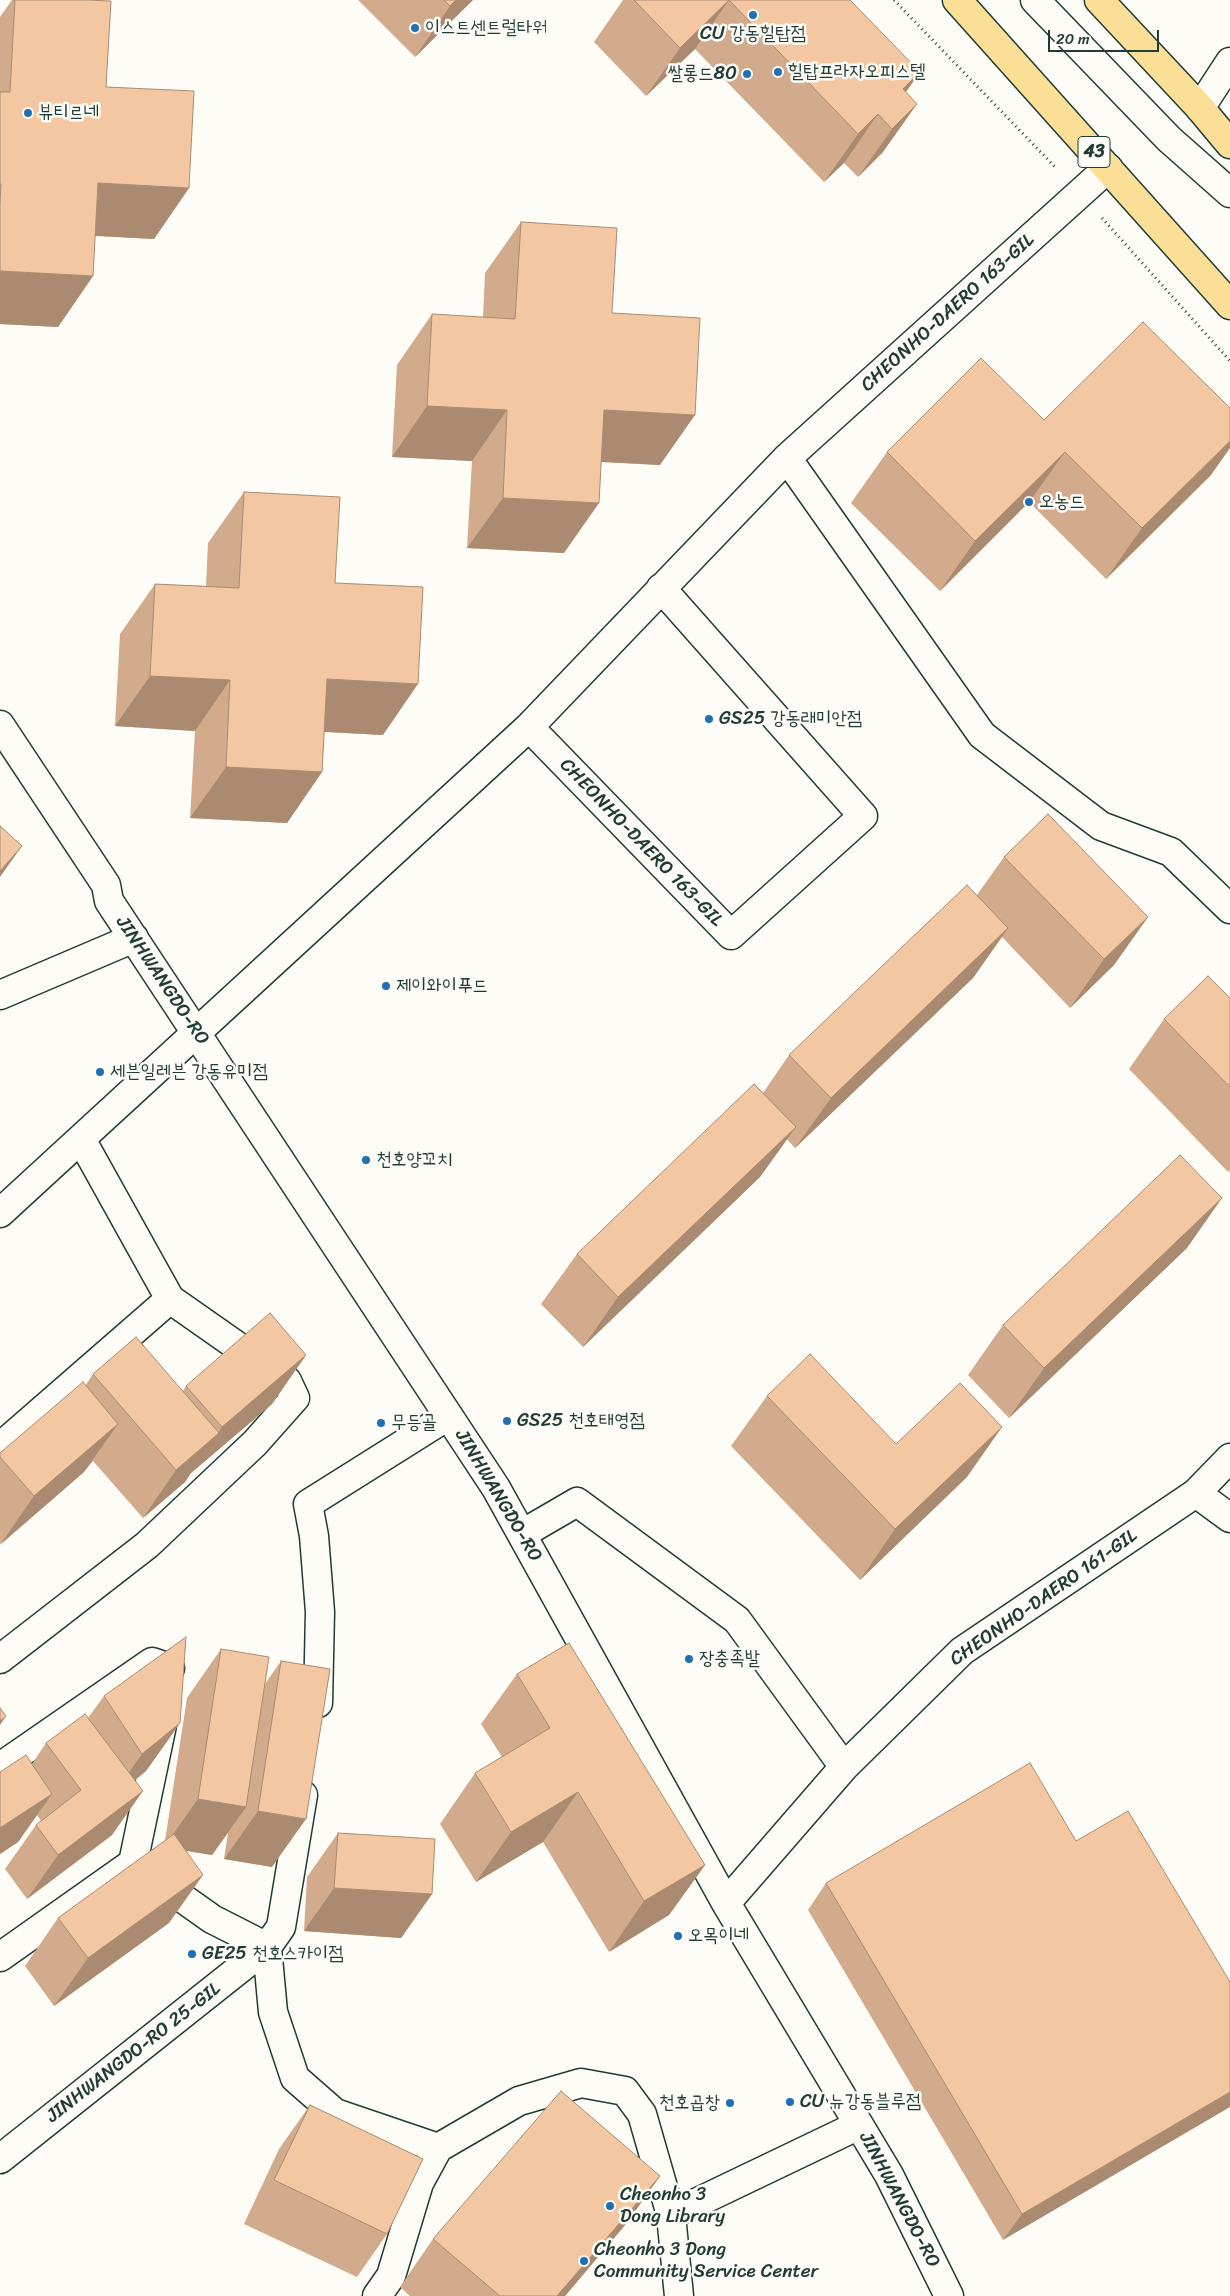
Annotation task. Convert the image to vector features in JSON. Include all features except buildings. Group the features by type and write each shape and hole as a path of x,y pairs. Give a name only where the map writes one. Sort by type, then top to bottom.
{"main road":[{"name":"43","path":"958,0 1230,305"},
{"path":"1099,0 1200,108 1230,144"}],"street":[{"path":"1035,0 1169,139 1230,193"},
{"path":"1200,108 1230,62"},
{"name":"CHEONHO-DAERO 163-GIL","path":"0,1213 529,727 788,458 1108,168"},
{"path":"788,458 982,735 1101,826 1171,852 1230,909"},
{"name":"CHEONHO-DAERO 163-GIL","path":"529,727 731,935 863,816 661,588"},
{"name":"JINHWANGDO-RO","path":"0,725 106,885 109,901 198,1033 496,1488 726,1903 889,2175 949,2296"},
{"path":"0,995 134,938"},
{"path":"0,1659 147,1545 255,1443 295,1398 287,1381 170,1299 81,1139"},
{"path":"0,1447 170,1299"},
{"path":"315,1723 320,1694 320,1612 314,1536 308,1504 448,1416"},
{"name":"CHEONHO-DAERO 161-GIL","path":"726,1903 844,1767 962,1651 1196,1493 1230,1458"},
{"path":"1196,1493 1230,1518"},
{"path":"522,1534 577,1502 737,1620 844,1767"},
{"path":"0,1767 152,1662 175,1669 133,1863 0,1957"},
{"name":"JINHWANGDO-RO 25-GIL","path":"0,2158 267,1947 281,1927 307,1772"},
{"path":"133,1863 212,1919 267,1947 273,2012 295,2078 335,2113 438,2148"},
{"path":"377,2296 391,2276 418,2183 438,2148 519,2101 582,2083 625,2091 642,2114 671,2215 679,2296"},
{"path":"671,2215 860,2125"}],"place":[{"name":"CU 강동힐탑점","path":"753,15"},
{"name":"이스트센트럴타워","path":"415,28"},
{"name":"힐탑프라자오피스텔","path":"778,72"},
{"name":"쌀롱드80","path":"747,74"},
{"name":"뷰티르네","path":"28,113"},
{"name":"오농드","path":"1029,502"},
{"name":"GS25 강동래미안점","path":"709,719"},
{"name":"제이와이푸드","path":"386,986"},
{"name":"세븐일레븐 강동유미점","path":"100,1072"},
{"name":"천호양꼬치","path":"366,1160"},
{"name":"GS25 천호태영점","path":"507,1421"},
{"name":"무등골","path":"381,1423"},
{"name":"장충족발","path":"689,1659"},
{"name":"오목이네","path":"678,1936"},
{"name":"GE25 천호스카이점","path":"192,1954"},
{"name":"CU 뉴강동블루점","path":"790,2102"},
{"name":"천호곱창","path":"730,2103"},
{"name":"Cheonho 3 Dong Library","path":"610,2206"},
{"name":"Cheonho 3 Dong Community Service Center","path":"584,2261"}]}
